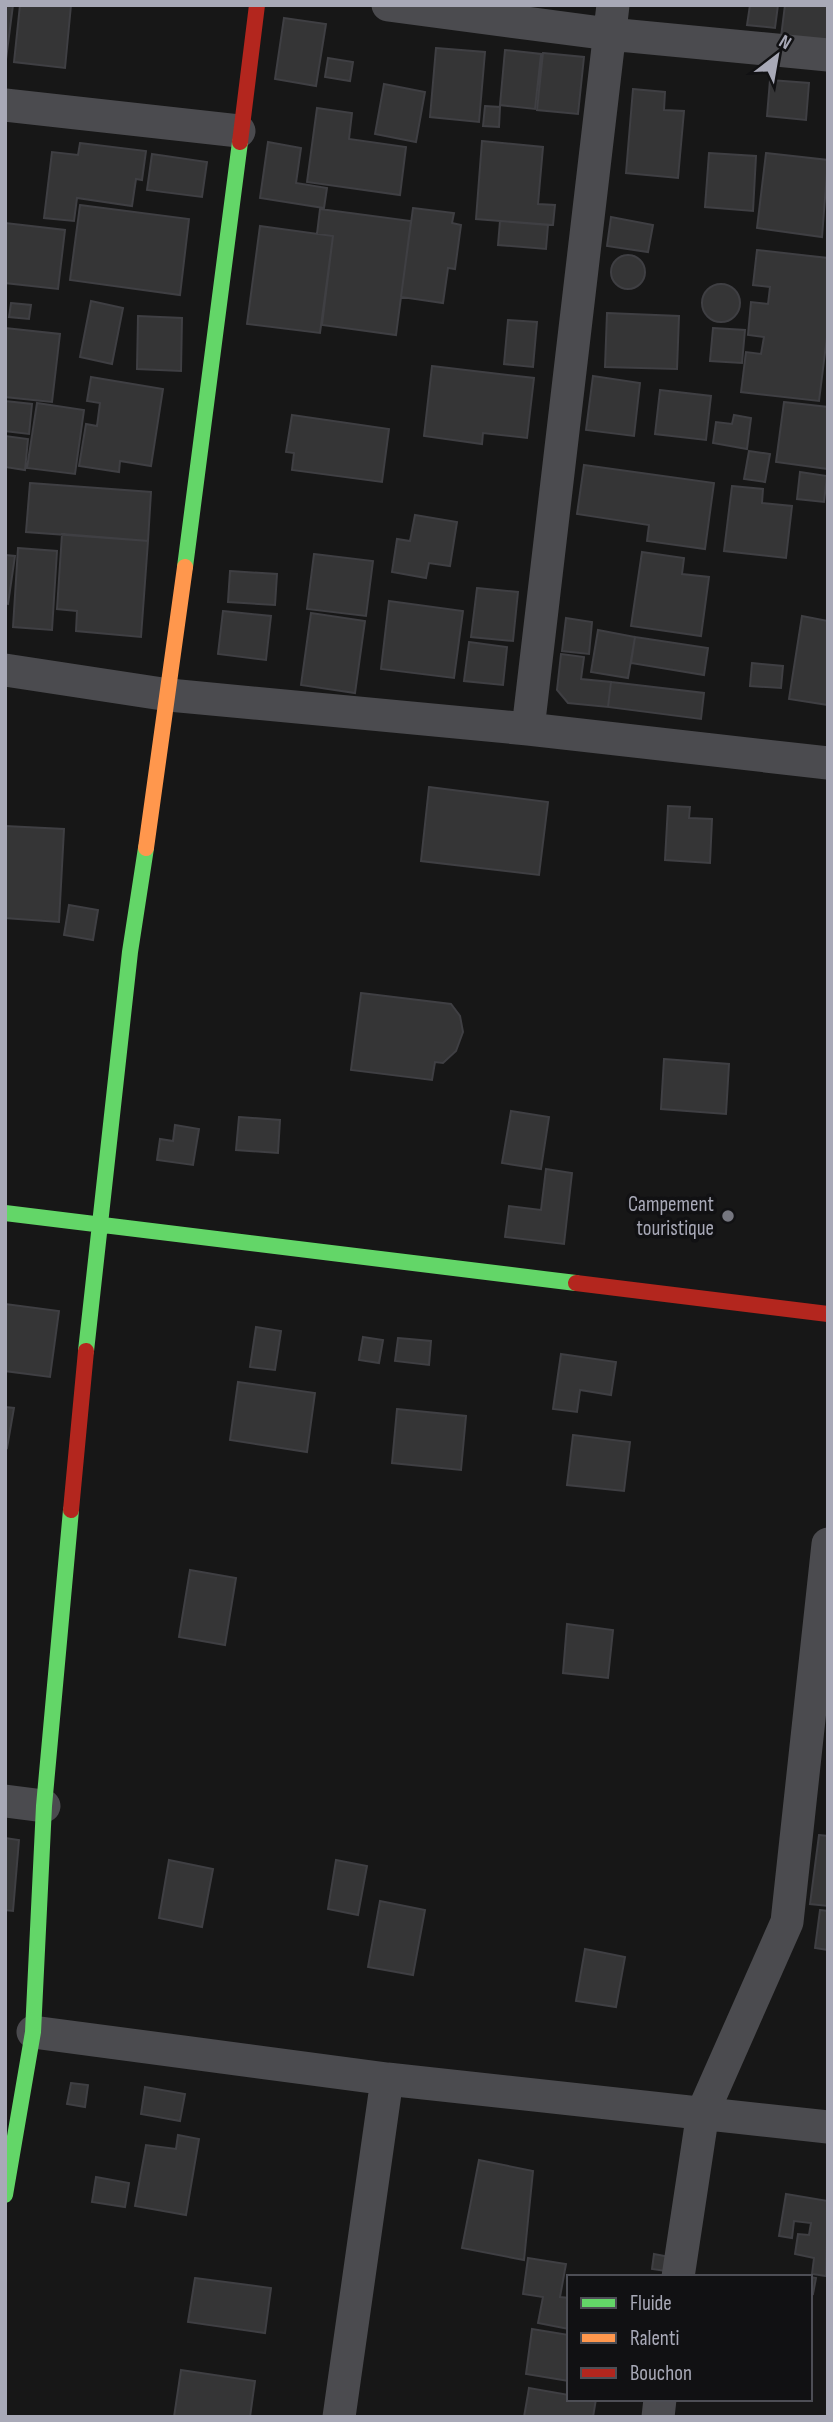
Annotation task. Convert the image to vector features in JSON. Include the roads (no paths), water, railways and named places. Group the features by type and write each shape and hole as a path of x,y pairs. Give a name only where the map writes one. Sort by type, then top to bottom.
{"street":[{"path":"5,2195 33,2032 44,1807 97,1222 130,952 169,695 257,5"},
{"path":"388,5 611,19 828,55"},
{"path":"528,729 611,19"},
{"path":"5,105 239,131"},
{"path":"5,670 169,695 528,729 828,763"},
{"path":"5,1213 97,1222 828,1314"},
{"path":"678,2275 703,2112 787,1922 828,1544"},
{"path":"5,1801 44,1807"},
{"path":"33,2032 387,2079 828,2127"},
{"path":"339,2417 387,2079"}],"place":[{"name":"Campement touristique","path":"728,1216"}]}
